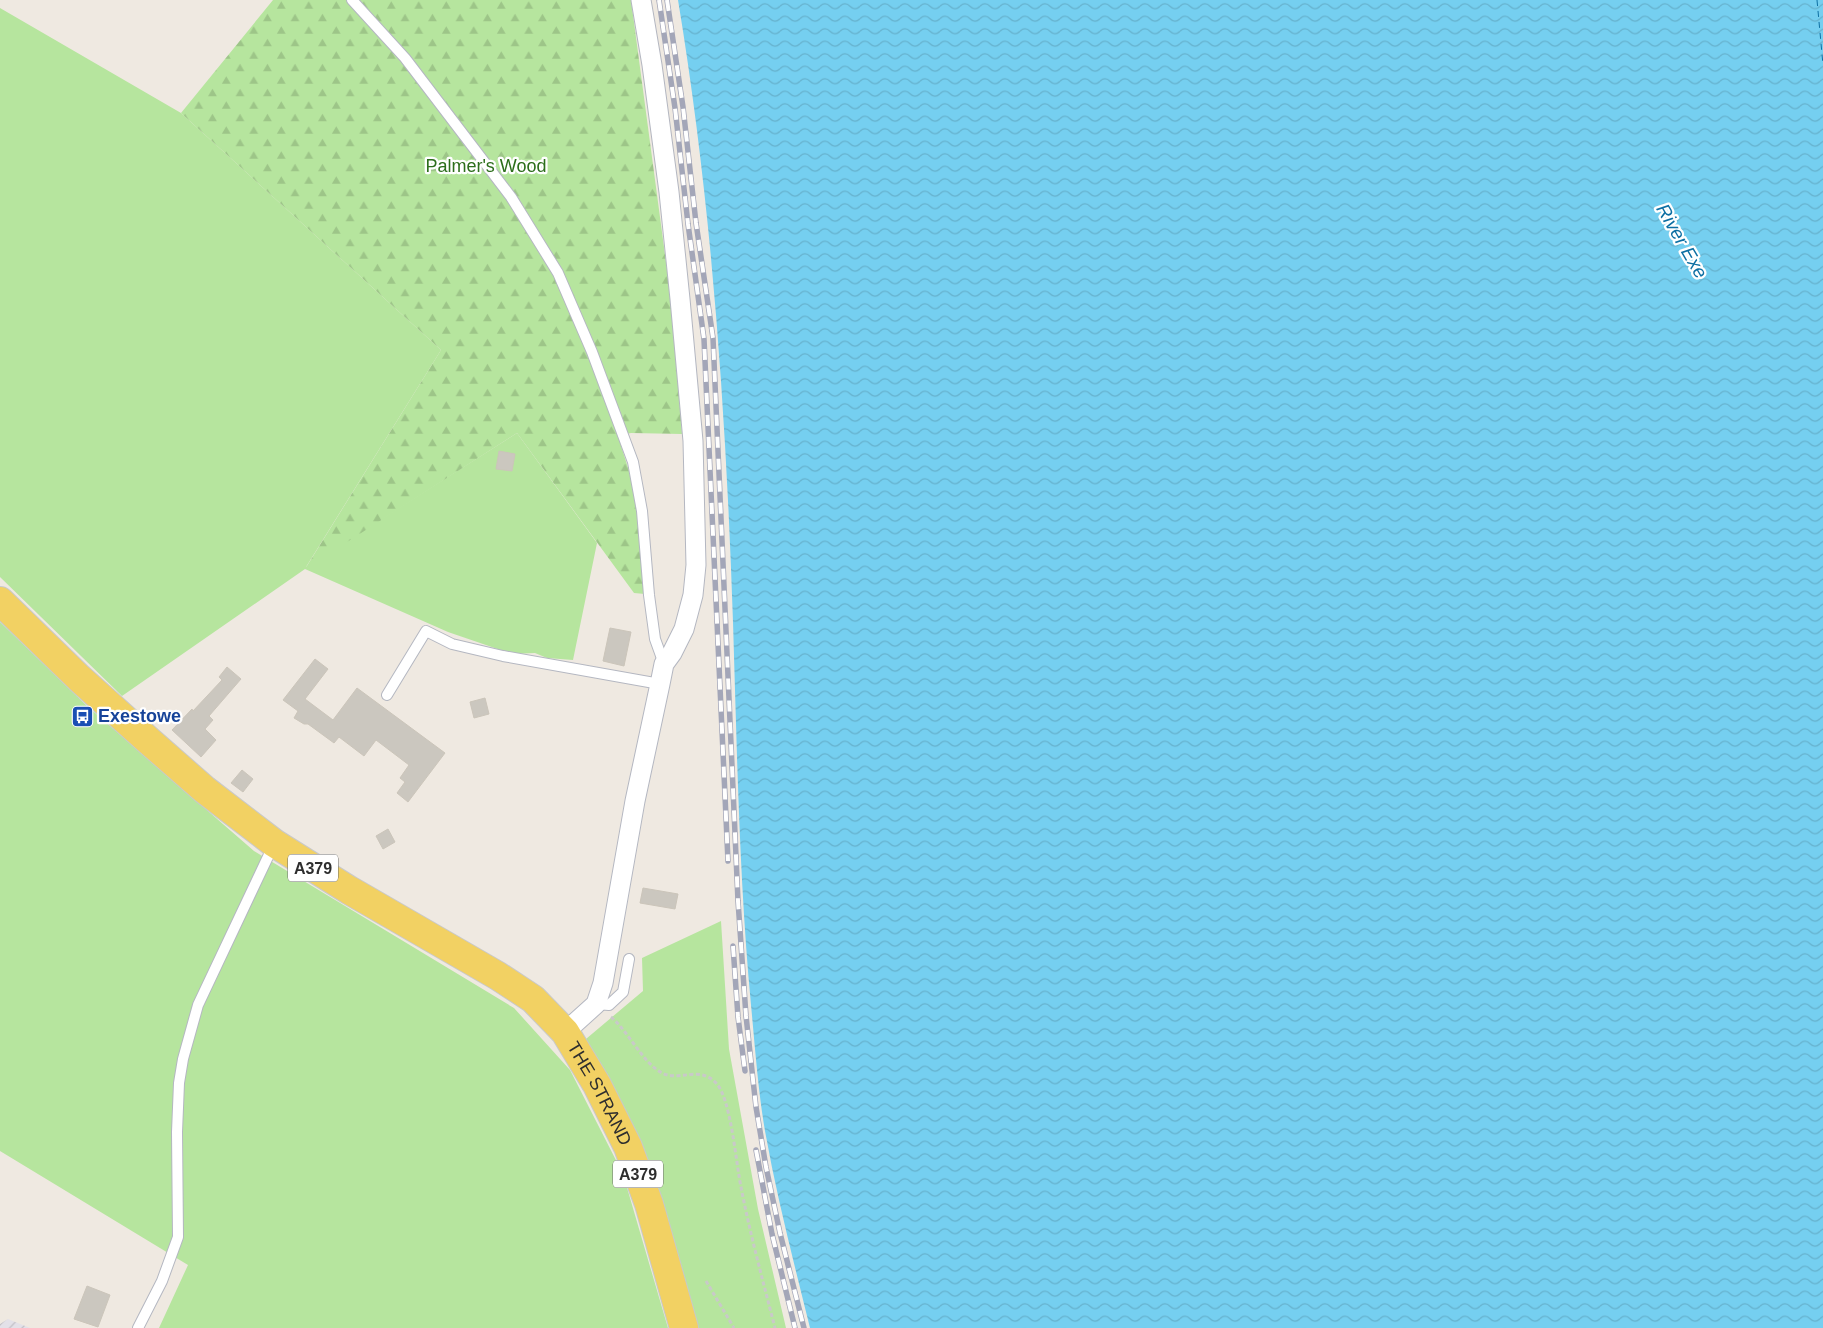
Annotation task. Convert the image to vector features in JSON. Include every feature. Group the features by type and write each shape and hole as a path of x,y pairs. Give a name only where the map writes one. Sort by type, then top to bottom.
{"main road":[{"name":"A379","path":"0,601 79,678 149,741 205,790 274,843 350,890 498,976 532,999 565,1032"},
{"name":"THE STRAND","path":"565,1032 597,1085 628,1146 649,1204 684,1328"}],"street":[{"path":"565,1032 596,1004 603,983 635,801 664,664 684,629 695,582 693,441 669,192 641,0"}],"lane":[{"path":"352,0 405,58 511,196 558,274 592,352 633,462 642,511 649,595 656,639 664,664"},
{"path":"387,695 426,631 452,644 503,656 660,684"},
{"path":"138,1328 162,1281 178,1237 177,1132 179,1083 183,1059 198,1005 274,843"},
{"path":"596,1004 609,1005 623,992 629,960"}],"path":[{"path":"596,1004 616,1021 652,1065 664,1074 699,1074 710,1078 718,1085 728,1114 740,1187 775,1328"},
{"path":"706,1281 734,1328"}],"shaded area":[{"path":"8,1319 30,1328 0,1328 0,1324"}],"green space":[{"name":"Palmer's Wood","path":"273,0 631,0 672,307 682,434 631,433 618,436 629,471 637,510 645,594 634,593 517,433 305,569 441,350 181,113"},
{"path":"0,8 181,113 441,350 306,567 517,433 597,543 573,660 547,658 535,653 512,654 448,632 305,569 122,696 0,577"},
{"path":"0,622 87,706 254,851 514,1008 570,1070 623,1174 668,1328 159,1328 188,1265 0,1151"},
{"path":"721,921 729,1049 758,1209 786,1328 691,1328 580,1044 643,991 642,958"}],"water":[{"name":"River Exe","path":"678,0 1823,0 1823,1328 810,1328 770,1156 757,1068 741,861 730,544 716,310 700,154"}],"building":[{"path":"499,451 515,454 512,471 496,469"},
{"path":"610,628 631,632 624,666 603,661"},
{"path":"315,659 328,669 305,699 333,720 357,688 445,753 408,802 397,793 405,782 400,778 409,765 376,740 364,756 339,737 334,743 308,724 304,724 294,718 298,711 283,700"},
{"path":"227,667 241,679 209,716 213,720 205,729 216,740 201,757 172,730 222,680 219,677"},
{"path":"485,698 489,714 474,718 470,702"},
{"path":"242,770 253,779 243,792 231,783"},
{"path":"388,829 395,842 383,849 376,836"},
{"path":"643,888 678,894 675,909 640,903"},
{"path":"87,1286 110,1295 98,1327 74,1319"}],"ferry route":[{"path":"1817,0 1823,65"}],"railway":[{"path":"659,0 675,108 688,224 704,339 728,861"},
{"path":"667,0 713,338 738,901 746,1016 756,1107 766,1167 780,1233 804,1328"},
{"path":"733,946 738,1017 745,1071"},
{"path":"756,1150 772,1234 795,1328"}],"place":[{"name":"Exestowe","path":"82,716"}]}
